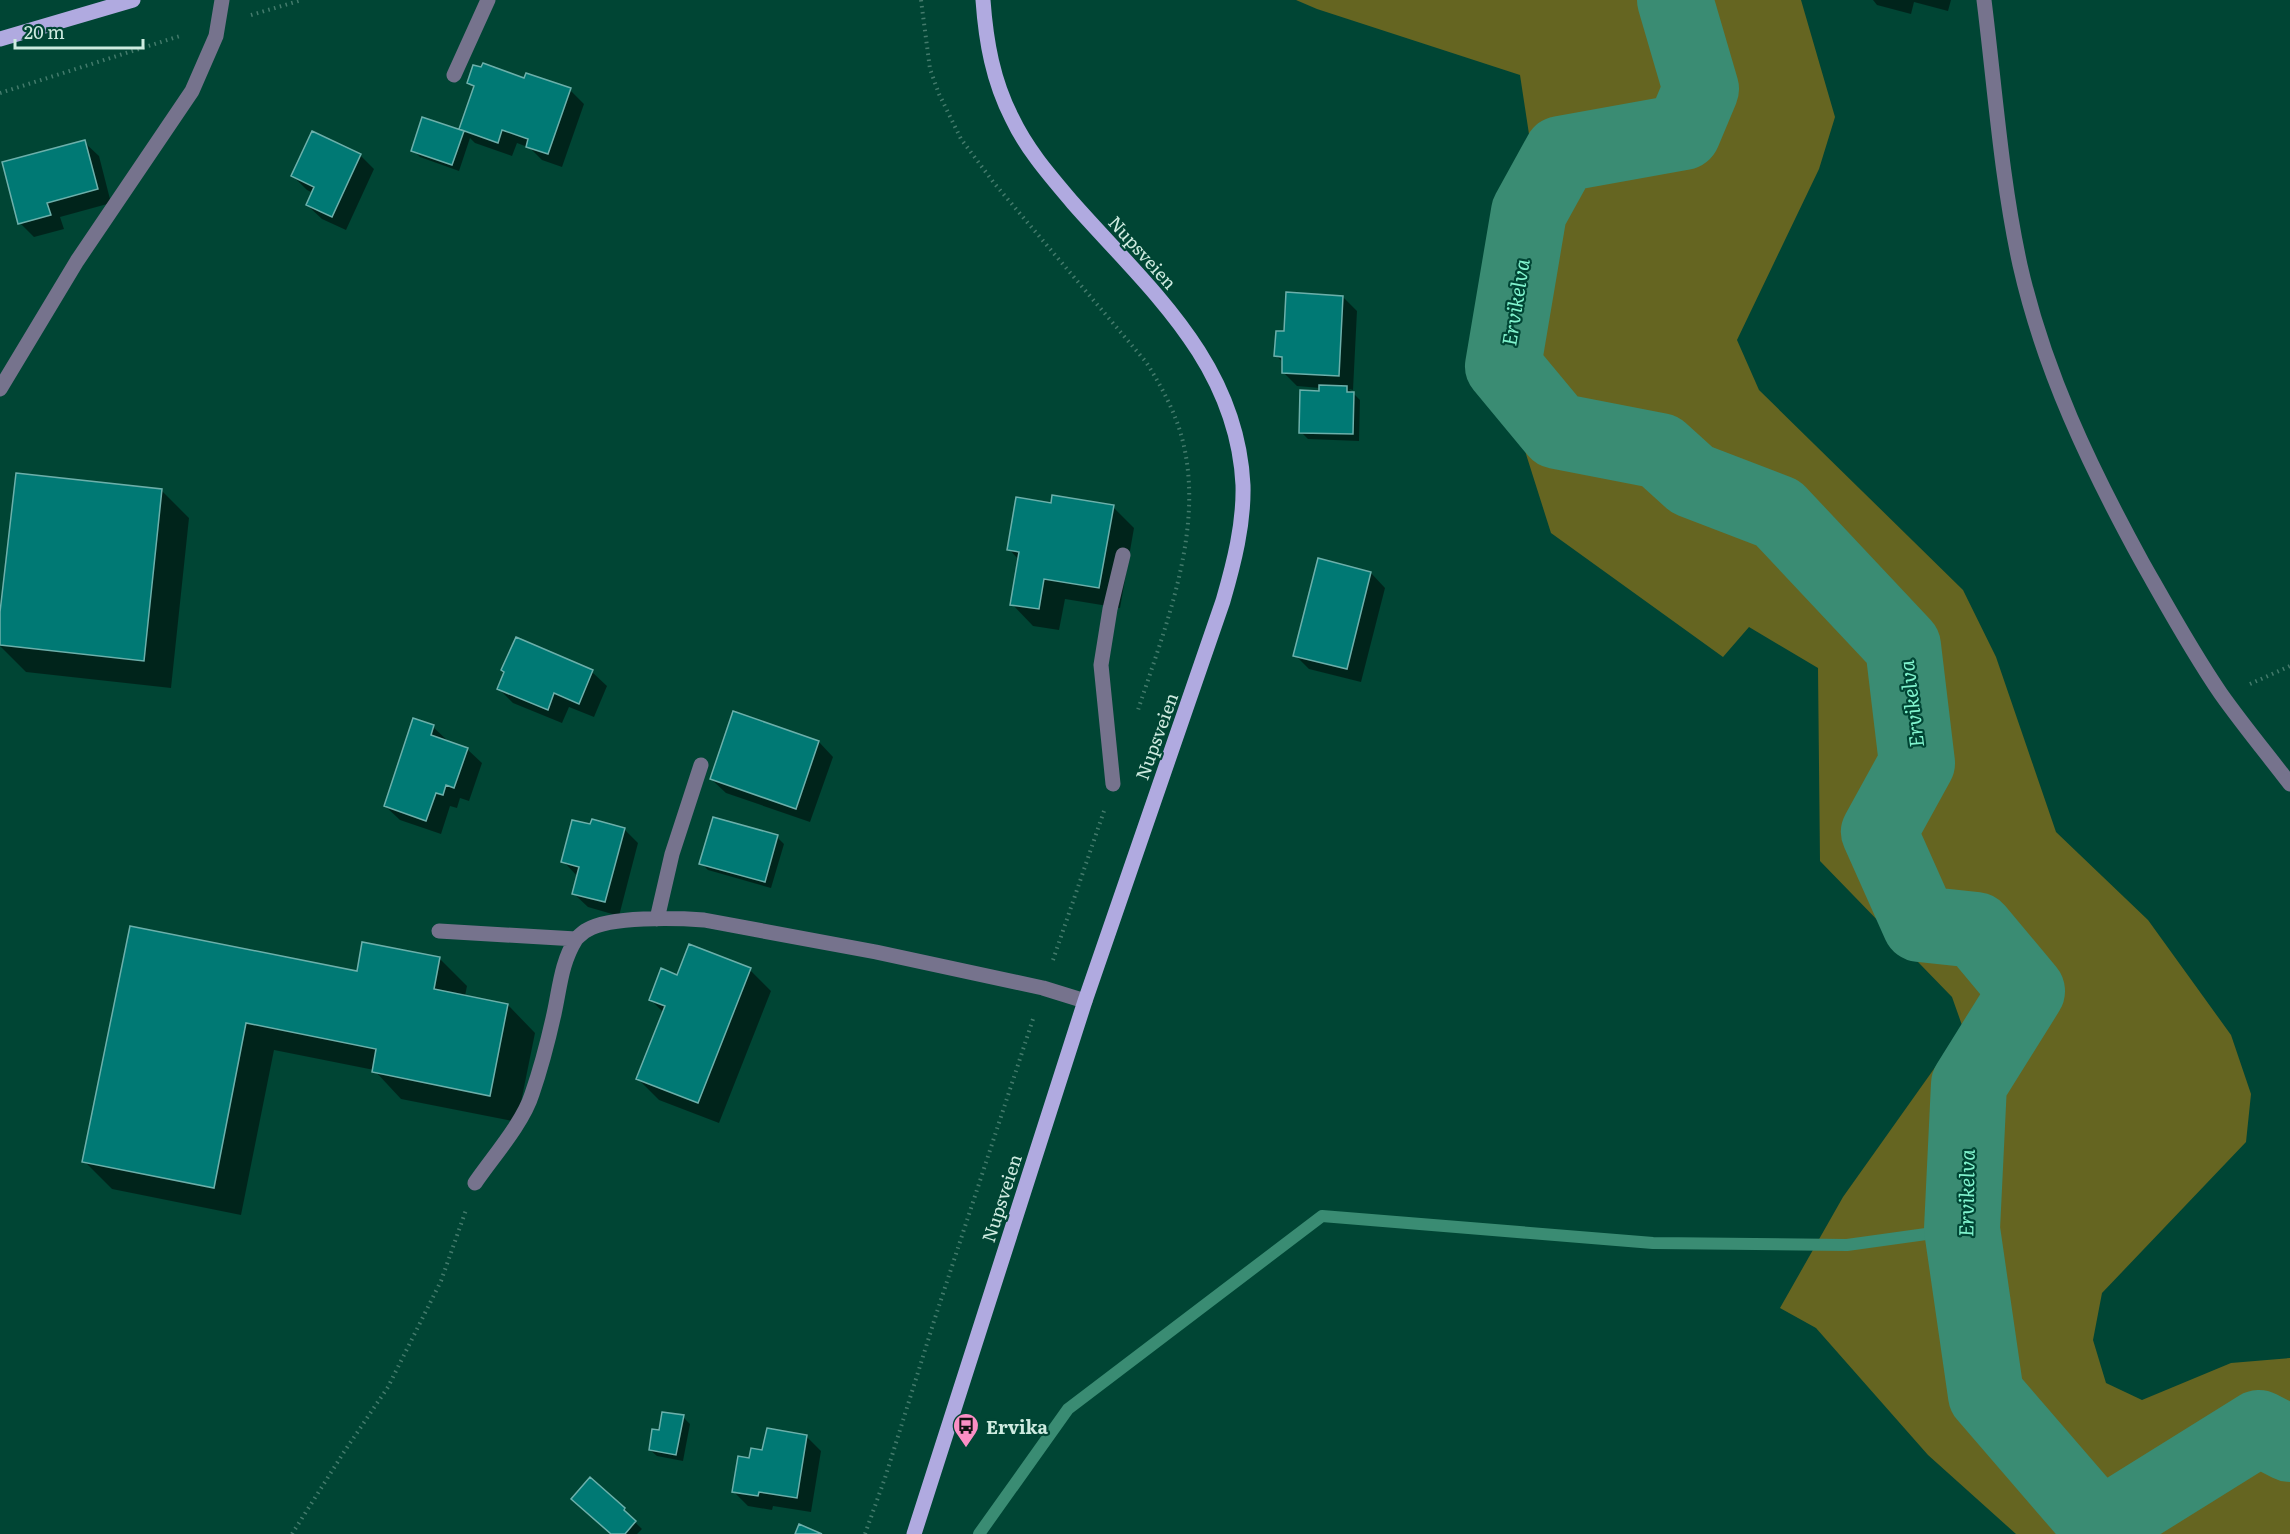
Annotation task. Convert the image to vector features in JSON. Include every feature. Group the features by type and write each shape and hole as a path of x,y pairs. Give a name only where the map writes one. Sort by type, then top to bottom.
{"main road":[{"path":"0,39 133,0"},
{"name":"Nupsveien","path":"914,1534 1085,1001 1223,601 1235,560 1242,510 1241,466 1226,404 1214,377 1188,333 1143,279 1055,182 1028,146 1000,92 988,51 983,0"}],"street":[{"path":"0,389 78,261 192,91 203,69 219,24 222,0"},
{"path":"454,75 488,0"},
{"path":"1984,0 2010,209 2020,265 2046,354 2079,440 2153,582 2220,692 2290,784"},
{"path":"1113,784 1101,665 1110,609 1123,555"},
{"path":"657,919 672,854 701,765"},
{"path":"475,1184 526,1110 532,1095 554,1014 561,970 568,951 576,939 587,930 600,925 657,919 704,920 760,929 1043,988 1085,1001"},
{"path":"439,931 576,939"}],"path":[{"path":"0,93 302,0"},
{"path":"921,0 930,69 939,94 961,139 994,183 1146,362 1162,386 1181,433 1188,490 1183,561 1170,613 1134,720"},
{"path":"2220,692 2255,683 2290,666"},
{"path":"865,1534 1043,988 1113,784"},
{"path":"292,1534 388,1387 441,1281 475,1184"}],"shaded area":[{"path":"1296,0 1801,0 1835,117 1819,169 1737,340 1759,390 1963,590 1996,657 2056,832 2148,920 2231,1035 2251,1094 2246,1142 2102,1293 2093,1340 2106,1383 2142,1400 2231,1363 2290,1358 2290,1534 2016,1534 1928,1455 1816,1328 1780,1308 1843,1197 1963,1028 1952,997 1820,861 1818,668 1749,627 1723,657 1551,533 1512,410 1541,213 1520,75 1317,9"}],"building":[{"path":"483,63 524,78 526,73 571,88 548,154 526,147 528,139 502,130 498,143 459,129 474,86 467,83 473,65 481,67"},
{"path":"422,117 464,131 452,165 411,151"},
{"path":"312,131 361,154 332,217 306,205 314,187 291,176"},
{"path":"85,140 98,189 47,203 51,215 18,224 2,162"},
{"path":"1286,292 1343,296 1339,376 1282,373 1282,357 1274,356 1276,331 1284,331"},
{"path":"1319,385 1347,386 1347,392 1354,392 1353,434 1299,433 1300,390 1319,391"},
{"path":"16,473 162,489 144,661 0,645 0,612"},
{"path":"1052,495 1114,505 1099,588 1044,579 1039,609 1010,605 1019,552 1007,550 1016,497 1051,503"},
{"path":"1318,558 1371,572 1347,669 1293,656"},
{"path":"516,637 593,670 579,704 554,693 548,710 497,689 504,672 501,670"},
{"path":"733,711 819,741 796,809 710,779"},
{"path":"413,718 434,725 431,735 468,748 454,788 446,785 443,795 436,793 426,821 384,806"},
{"path":"713,817 778,835 765,882 699,864"},
{"path":"592,819 625,828 605,902 572,894 579,867 561,862 572,820 590,824"},
{"path":"130,926 357,971 362,942 440,957 434,989 508,1004 490,1096 372,1072 376,1049 246,1023 214,1188 82,1162"},
{"path":"689,944 751,968 698,1103 636,1079 665,1006 649,1000 661,968 677,975"},
{"path":"662,1412 684,1415 676,1455 649,1450 652,1429 659,1430"},
{"path":"767,1428 807,1435 797,1498 759,1492 758,1496 732,1492 738,1456 749,1458 751,1448 762,1450"},
{"path":"590,1477 636,1521 625,1534 611,1534 571,1499"},
{"path":"799,1524 822,1534 795,1534"}],"waterway":[{"name":"Ervikelva","path":"1675,0 1701,89 1683,132 1561,154 1529,212 1503,366 1557,431 1660,451 1692,480 1778,513 1903,646 1917,763 1879,832 1920,924 1976,930 2027,991 1969,1084 1962,1229 1986,1395 2100,1527 2259,1428 2290,1444"},
{"path":"979,1534 1068,1409 1322,1216 1653,1243 1847,1245 1962,1229"}],"place":[{"name":"Ervika","path":"966,1449"}]}
